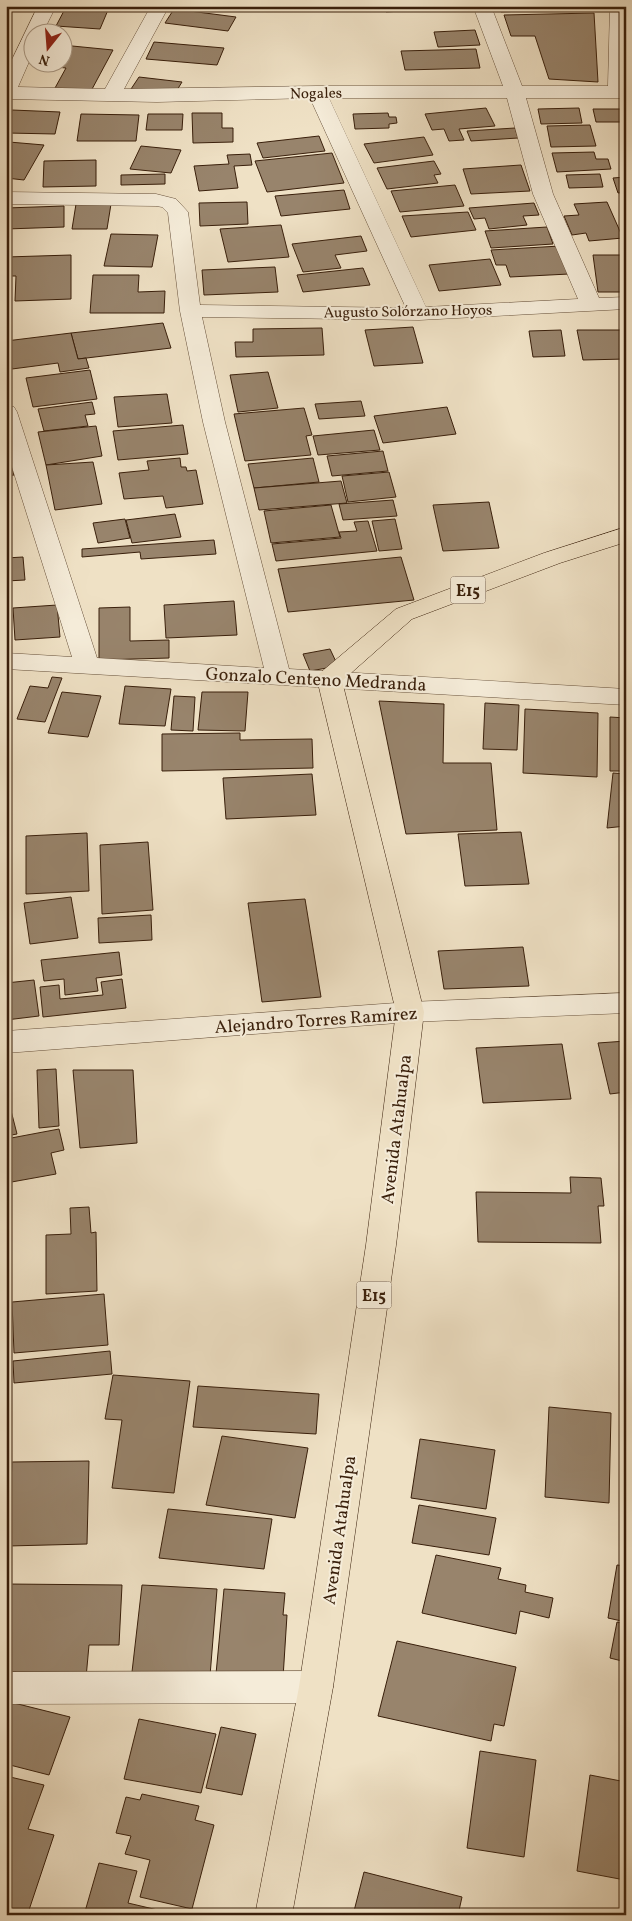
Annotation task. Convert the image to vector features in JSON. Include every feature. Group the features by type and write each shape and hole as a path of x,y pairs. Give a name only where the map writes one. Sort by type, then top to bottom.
{"highway":[{"name":"E15","path":"329,679 404,614 552,558 626,534"},
{"name":"Avenida Atahualpa","path":"273,1915 316,1687 381,1245 410,1012 329,679"}],"street":[{"path":"39,22 47,6"},
{"path":"110,96 160,6"},
{"path":"482,6 515,92 543,194 591,304"},
{"path":"619,6 622,92"},
{"path":"6,92 22,58"},
{"name":"Nogales","path":"6,92 110,96 317,92 622,92"},
{"path":"317,92 419,314"},
{"path":"6,198 156,200 170,203 178,212 190,311 214,422 279,678"},
{"name":"Augusto Solórzano Hoyos","path":"190,311 419,314 626,303"},
{"path":"6,412 87,665"},
{"name":"Gonzalo Centeno Medranda","path":"6,661 626,697"},
{"name":"Alejandro Torres Ramírez","path":"6,1042 410,1012 626,1002"},
{"path":"6,1688 316,1687"}],"building":[{"path":"182,6 218,6 215,10"},
{"path":"384,6 415,6 416,10 386,12"},
{"path":"431,6 462,6 463,9 433,11"},
{"path":"500,6 543,6 544,10 501,12"},
{"path":"66,7 108,10 100,29 72,27 72,22 58,22"},
{"path":"174,9 236,17 228,31 165,23"},
{"path":"594,13 598,82 549,79 535,36 511,36 504,15"},
{"path":"475,30 480,45 438,47 434,32"},
{"path":"154,42 224,48 217,65 146,59"},
{"path":"72,46 113,50 91,91 55,88 64,72 72,72"},
{"path":"476,49 480,68 405,70 401,51"},
{"path":"139,77 182,82 174,95 131,89"},
{"path":"486,108 495,126 459,129 464,140 449,141 444,129 432,130 425,114"},
{"path":"579,108 582,123 541,124 538,109"},
{"path":"593,109 626,109 626,122 596,122"},
{"path":"12,110 60,112 55,134 7,133"},
{"path":"192,113 222,113 222,128 233,128 233,142 193,143"},
{"path":"388,113 389,117 396,117 397,123 389,124 389,128 355,129 353,114"},
{"path":"81,114 139,115 136,141 77,141"},
{"path":"148,114 183,114 182,130 146,130"},
{"path":"590,125 596,146 551,147 547,126"},
{"path":"515,128 518,138 471,141 467,131"},
{"path":"319,136 325,151 263,158 257,143"},
{"path":"424,137 433,155 374,163 364,144"},
{"path":"9,142 44,145 24,180 6,178 6,147"},
{"path":"141,146 181,150 171,173 130,169"},
{"path":"594,152 596,159 608,159 611,169 557,172 552,153"},
{"path":"332,153 344,183 267,192 255,161"},
{"path":"250,154 252,165 234,166 238,188 199,191 194,166 229,164 227,155"},
{"path":"96,160 96,186 43,187 44,161"},
{"path":"434,161 441,174 434,175 438,183 387,189 377,168"},
{"path":"521,165 530,191 471,194 463,169"},
{"path":"165,174 165,184 121,185 121,175"},
{"path":"600,174 603,187 569,188 566,175"},
{"path":"626,177 626,192 618,193 613,178"},
{"path":"455,185 464,206 400,212 391,191"},
{"path":"344,190 350,209 281,216 275,196"},
{"path":"247,202 248,224 200,226 199,203"},
{"path":"607,202 623,238 589,241 586,233 572,235 564,216 579,215 574,204"},
{"path":"534,203 539,215 523,216 527,225 489,229 485,218 474,219 469,208"},
{"path":"76,204 111,204 107,229 72,229"},
{"path":"64,206 64,227 6,229 6,208"},
{"path":"468,212 476,230 411,237 402,216"},
{"path":"281,225 289,257 228,262 220,229"},
{"path":"547,227 553,244 491,248 485,231"},
{"path":"111,234 158,235 152,267 104,266"},
{"path":"361,236 367,251 335,255 341,268 303,272 292,244"},
{"path":"560,246 569,274 510,277 506,265 496,265 491,250"},
{"path":"71,255 71,299 15,301 16,276 6,276 6,257"},
{"path":"593,255 626,255 626,292 598,292"},
{"path":"490,259 501,285 439,291 429,265"},
{"path":"275,267 278,292 204,295 202,270"},
{"path":"363,268 370,285 303,292 297,275"},
{"path":"93,275 139,275 138,292 165,291 164,313 90,313"},
{"path":"163,323 171,348 78,359 71,333"},
{"path":"413,327 423,363 374,366 365,330"},
{"path":"322,328 324,355 236,357 235,342 253,342 253,329"},
{"path":"561,330 565,356 533,357 529,331"},
{"path":"577,330 626,330 626,359 583,360"},
{"path":"71,333 78,359 86,358 89,368 60,372 58,363 12,369 6,341"},
{"path":"90,370 97,399 33,407 26,378"},
{"path":"268,372 278,408 238,412 230,375"},
{"path":"167,394 172,423 118,427 114,397"},
{"path":"361,401 365,416 319,419 315,404"},
{"path":"92,402 95,414 85,415 88,426 44,431 38,409"},
{"path":"447,407 456,434 383,443 374,416"},
{"path":"304,408 312,435 306,436 311,455 245,461 234,414"},
{"path":"183,425 188,454 118,460 113,431"},
{"path":"96,426 102,456 46,465 38,432"},
{"path":"374,430 380,450 318,455 313,436"},
{"path":"6,448 14,475 6,476"},
{"path":"383,451 388,471 332,476 327,456"},
{"path":"180,458 181,467 186,467 187,471 196,470 203,504 166,508 163,496 124,499 119,473 149,470 147,461"},
{"path":"313,458 319,482 254,488 248,464"},
{"path":"93,462 102,504 55,510 46,465"},
{"path":"389,472 396,497 348,502 342,476"},
{"path":"341,481 347,503 259,510 254,488"},
{"path":"393,500 397,516 343,520 339,504"},
{"path":"489,502 499,548 443,551 433,505"},
{"path":"331,505 340,537 271,543 264,511"},
{"path":"175,514 181,537 132,543 126,520"},
{"path":"125,519 130,538 98,543 93,523"},
{"path":"395,519 402,549 379,551 372,521"},
{"path":"368,521 377,551 276,561 272,544 341,538 339,532 357,531 354,522"},
{"path":"214,540 216,554 141,559 140,552 82,557 82,549"},
{"path":"23,557 25,580 6,581 6,558"},
{"path":"401,557 414,600 288,612 278,569"},
{"path":"234,601 237,635 166,638 164,605"},
{"path":"57,605 60,637 15,640 13,608"},
{"path":"130,607 130,641 169,640 169,658 99,660 99,608"},
{"path":"330,649 338,666 310,671 303,654"},
{"path":"52,677 62,678 45,722 17,719 30,686 48,688"},
{"path":"125,686 171,689 165,726 119,724"},
{"path":"62,692 101,696 88,737 48,733"},
{"path":"202,692 248,692 245,731 198,730"},
{"path":"174,696 195,697 193,731 171,730"},
{"path":"379,701 444,704 443,763 491,763 497,830 406,834"},
{"path":"485,703 519,705 517,750 483,749"},
{"path":"525,709 598,713 597,777 523,773"},
{"path":"610,717 626,718 626,771 610,771"},
{"path":"240,733 240,740 312,739 313,768 162,771 162,734"},
{"path":"613,773 626,774 626,826 607,828"},
{"path":"312,774 316,815 226,819 223,778"},
{"path":"521,832 529,884 465,886 458,834"},
{"path":"87,833 89,891 26,894 26,836"},
{"path":"148,842 153,910 102,914 100,845"},
{"path":"71,897 78,938 30,944 24,903"},
{"path":"305,899 321,997 262,1002 248,903"},
{"path":"151,915 152,940 99,943 98,918"},
{"path":"523,947 529,986 444,989 438,951"},
{"path":"119,952 122,975 96,978 98,991 65,995 64,979 44,981 41,960"},
{"path":"122,979 126,1008 43,1017 40,987 59,985 60,999 103,995 101,982"},
{"path":"34,980 39,1016 6,1020 6,983"},
{"path":"626,1041 626,1092 610,1094 598,1043"},
{"path":"562,1044 571,1099 483,1103 476,1048"},
{"path":"56,1069 59,1126 39,1128 37,1070"},
{"path":"73,1070 133,1070 137,1143 80,1148"},
{"path":"6,1091 17,1134 6,1136"},
{"path":"59,1129 64,1150 51,1153 56,1174 6,1183 6,1139"},
{"path":"570,1177 601,1178 604,1206 598,1206 601,1243 478,1242 476,1192 571,1193"},
{"path":"89,1207 91,1233 96,1232 97,1291 46,1294 46,1235 71,1234 70,1208"},
{"path":"104,1294 108,1345 14,1353 12,1302"},
{"path":"110,1351 112,1374 14,1383 13,1361"},
{"path":"113,1375 190,1381 174,1493 112,1488 122,1420 105,1419"},
{"path":"198,1386 319,1394 316,1434 193,1427"},
{"path":"549,1407 611,1413 609,1503 545,1497"},
{"path":"222,1436 308,1448 295,1518 206,1505"},
{"path":"420,1439 495,1450 486,1509 411,1498"},
{"path":"89,1461 87,1544 8,1546 12,1462"},
{"path":"419,1505 496,1518 489,1555 412,1543"},
{"path":"168,1509 272,1519 264,1569 159,1558"},
{"path":"436,1555 501,1568 498,1579 526,1585 525,1592 553,1598 549,1618 520,1611 516,1634 422,1613"},
{"path":"617,1565 626,1566 626,1622 608,1618"},
{"path":"6,1584 122,1585 119,1645 89,1645 86,1678 6,1677"},
{"path":"142,1585 217,1589 210,1676 132,1672"},
{"path":"224,1589 285,1593 283,1615 287,1615 283,1678 216,1674"},
{"path":"617,1622 626,1624 626,1662 610,1658"},
{"path":"397,1641 516,1667 504,1726 494,1724 491,1741 378,1716"},
{"path":"6,1701 70,1717 49,1775 6,1764"},
{"path":"139,1719 216,1734 201,1793 124,1779"},
{"path":"221,1727 256,1734 242,1795 206,1788"},
{"path":"480,1751 536,1760 524,1857 467,1848"},
{"path":"590,1775 626,1782 625,1880 577,1871"},
{"path":"6,1776 44,1785 28,1829 54,1835 28,1913 6,1908"},
{"path":"142,1794 199,1806 195,1820 214,1825 192,1909 140,1897 150,1860 125,1854 131,1836 116,1833 126,1797 140,1800"},
{"path":"99,1863 137,1871 128,1903 179,1915 84,1915"},
{"path":"364,1872 462,1897 458,1915 353,1915"}]}
